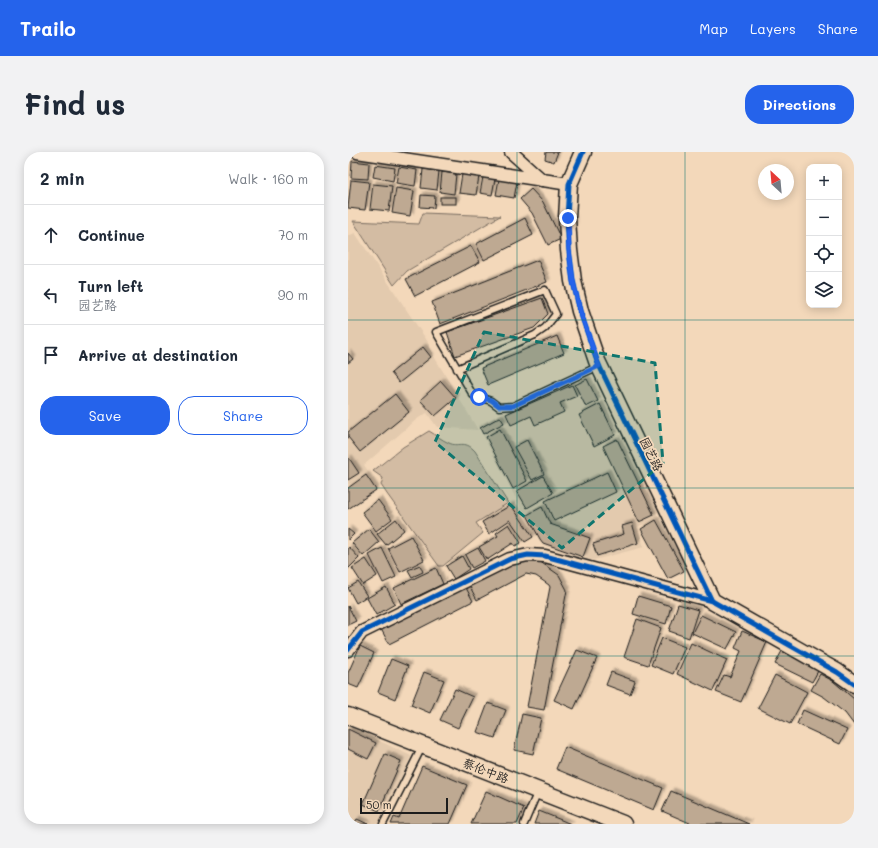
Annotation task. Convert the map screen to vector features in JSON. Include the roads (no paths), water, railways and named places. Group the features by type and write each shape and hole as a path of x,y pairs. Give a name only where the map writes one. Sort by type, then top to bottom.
{"street":[{"path":"357,152 570,184"},
{"path":"511,152 542,180"},
{"name":"园艺路","path":"583,152 570,184 568,218 569,250 573,281 580,311 599,366 712,601"},
{"path":"348,650 362,632 510,559 528,555 544,556 712,601 837,672 854,684"},
{"name":"蔡伦中路","path":"348,716 623,824"}],"lane":[{"path":"457,369 535,335 545,328 556,314 545,290 436,332 457,369 473,395 491,400 499,406 513,406 599,366"},
{"path":"384,824 423,745"},
{"path":"524,824 538,791"}]}
